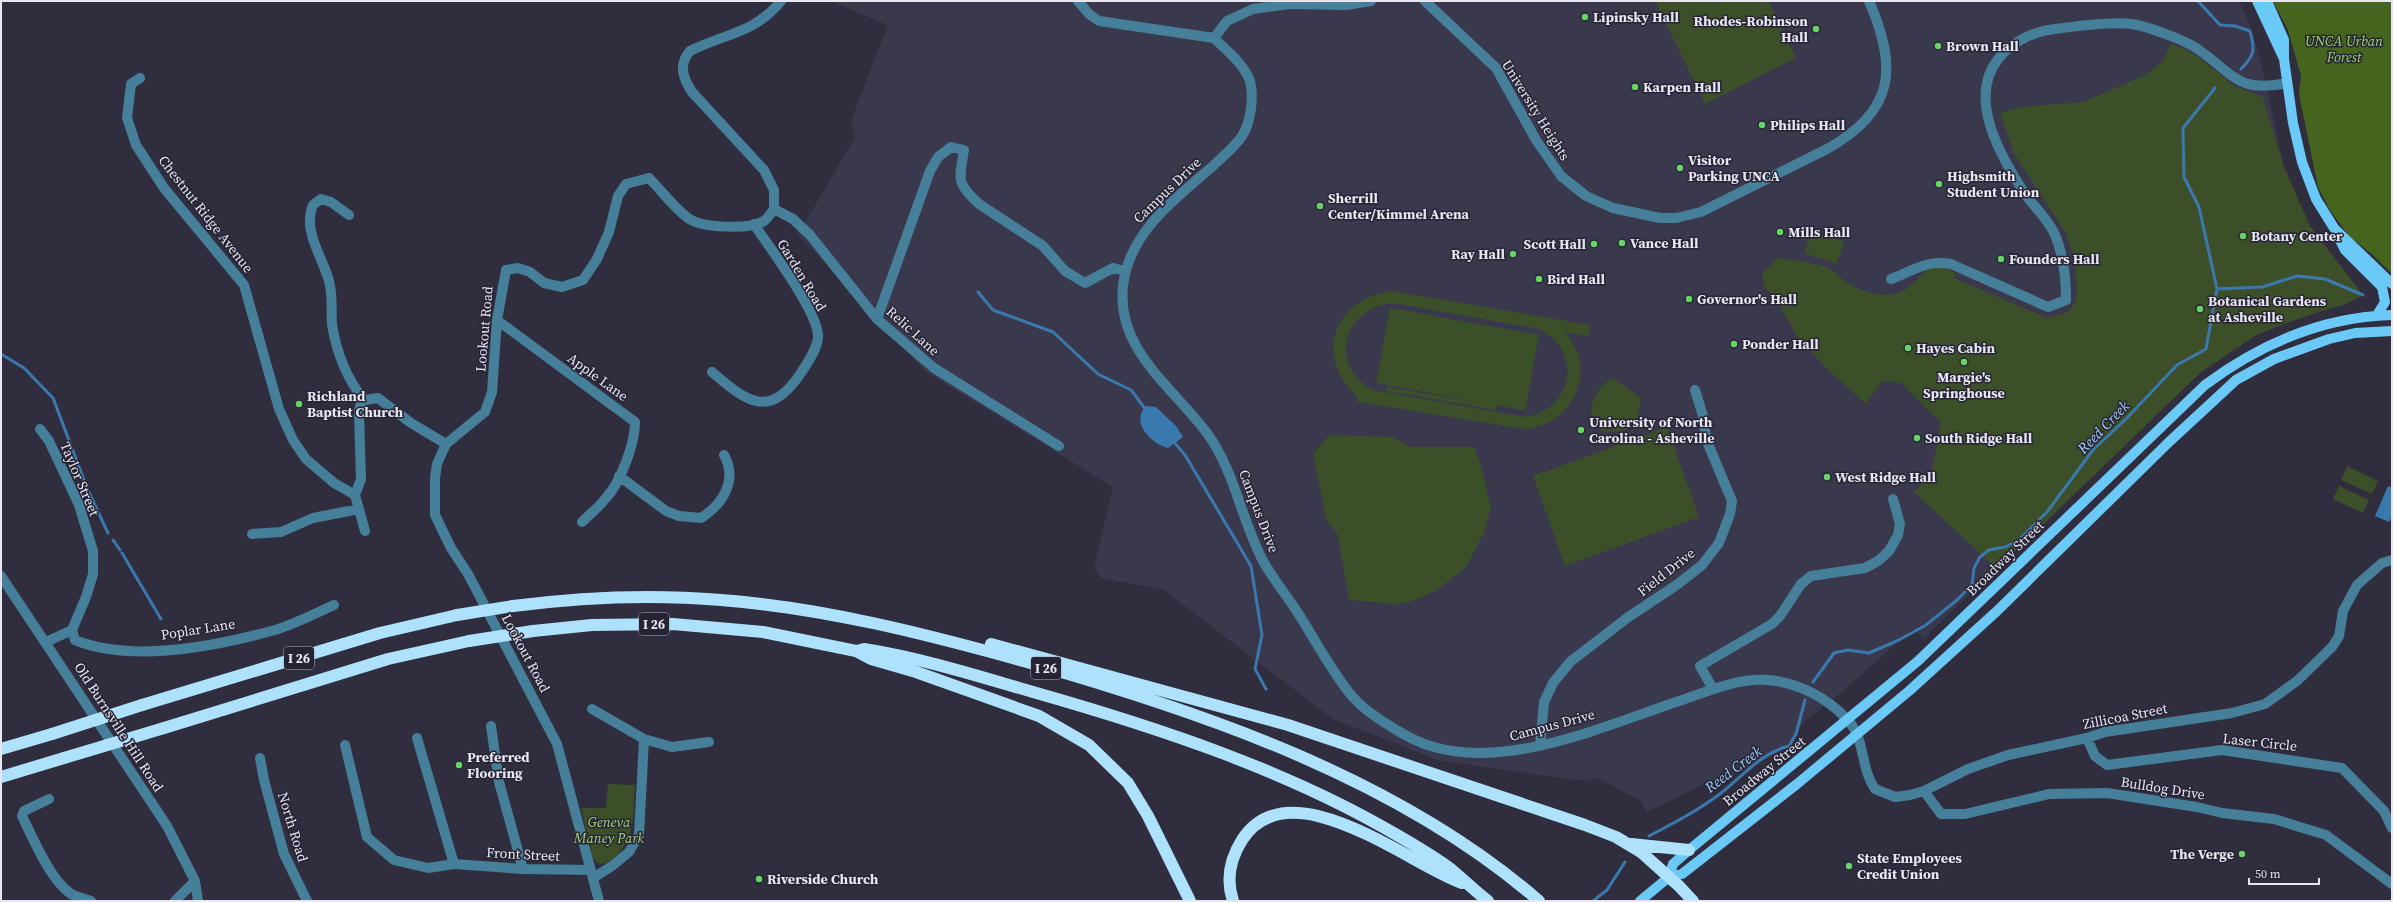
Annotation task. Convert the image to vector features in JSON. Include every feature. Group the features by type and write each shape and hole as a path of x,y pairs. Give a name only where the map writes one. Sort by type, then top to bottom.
{"highway":[{"name":"I 26","path":"1,749 380,633 456,616 559,600 638,597 721,600 813,611 922,634 1126,692 1259,740 1322,766 1412,812 1478,854 1536,898"},
{"name":"I 26","path":"1,777 388,659 469,641 533,631 592,625 673,624 718,627 776,634 856,652 864,649 906,658 1067,702 1178,738 1250,765 1324,797 1398,835 1452,871 1465,884 1488,901"},
{"path":"922,634 941,631 1288,725 1578,822 1627,843 1655,863 1693,901"},
{"path":"856,652 872,659 916,672 1039,716 1089,745 1128,783 1148,816 1190,901"},
{"path":"1233,901 1230,892 1230,870 1237,849 1244,837 1264,821 1289,814 1307,814 1326,817 1345,824 1394,847 1446,877 1465,884"},
{"path":"1627,843 1689,850"}],"main road":[{"path":"2257,1 2284,59"},
{"path":"2267,1 2284,40 2284,59 2287,83 2302,162 2316,198 2345,250 2382,287 2385,302 2377,315"},
{"path":"2334,228 2392,284"},
{"name":"Broadway Street","path":"1669,877 1673,864 1689,850 1849,720 1918,661 2205,385 2226,369 2276,342 2325,325 2377,315 2392,315"},
{"name":"Broadway Street","path":"1640,901 1669,877 1682,874 1908,691 1997,611 2169,442 2236,380 2274,360 2329,339 2355,333 2392,331"}],"street":[{"path":"774,209 774,190 764,170 692,92 686,82 682,66 690,51 752,27 763,20 781,1"},
{"path":"1078,1 1089,14 1099,21 1214,38 1227,21 1253,9 1270,5 1308,3 1346,5 1370,1"},
{"name":"University Heights","path":"1426,1 1496,68 1536,140 1561,176 1586,196 1614,208 1643,215 1676,218 1701,212 1843,140 1869,118 1879,104 1885,90 1886,67 1876,19 1869,1"},
{"path":"1891,279 1922,265 1937,262 1951,264 2048,307 2066,300 2066,274 2055,234 2025,194 1998,150 1985,96 1985,84 1993,66 2006,50 2040,31 2070,27 2132,24 2181,40 2198,49 2236,80 2251,86 2268,87 2287,83"},
{"name":"Campus Drive","path":"1214,38 1240,64 1250,82 1252,108 1243,135 1143,232 1133,249 1125,271 1122,291 1123,311 1133,343 1144,360 1206,433 1225,463 1263,562 1352,696 1379,720 1411,739 1436,748 1475,754 1504,753 1540,746 1713,689 1755,680 1788,683 1809,690 1849,720"},
{"name":"Chestnut Ridge Avenue","path":"140,78 131,84 127,118 136,145 164,188 244,285 279,409 293,440 306,459 334,483 355,495"},
{"path":"878,319 930,171 938,157 951,147 964,150 960,170 961,185 970,196 979,204 1043,246 1065,271 1086,283 1113,268 1125,271"},
{"name":"Lookout Road","path":"599,901 557,744 468,574 450,548 435,515 433,492 436,471 446,444 485,412 492,392 497,320 506,270 520,268 530,272 544,283 562,287 583,280 597,259 609,232 618,196 626,184 639,179 649,178 676,209 690,219 713,226 742,226 763,222 774,209"},
{"path":"349,215 331,202 321,199 313,205 311,216 318,256 331,288 335,341 349,375 364,400"},
{"name":"Relic Lane","path":"774,209 793,219 810,234 878,319 934,368 1059,446"},
{"name":"Garden Road","path":"712,372 743,397 756,401 770,401 782,395 797,379 811,358 818,338 811,312 754,224"},
{"name":"Apple Lane","path":"497,320 635,422 635,437 619,476"},
{"name":"Field Drive","path":"1540,746 1544,702 1553,683 1570,662 1627,618 1678,584 1702,565 1719,543 1730,514 1732,501 1706,439 1703,416 1695,390"},
{"path":"365,531 355,495 361,478 359,413 360,406 364,400 378,398 411,423 446,444"},
{"name":"Taylor Street","path":"40,429 49,441 79,505 93,552 93,574 86,597 72,630"},
{"path":"582,522 607,498 619,476 666,511 679,516 702,518 716,508 728,485 731,467 724,455"},
{"path":"1713,689 1700,666 1772,624 1780,616 1801,584 1811,576 1865,568 1878,561 1889,551 1898,535 1900,524 1894,499"},
{"path":"252,534 281,532 313,518 359,509"},
{"name":"Zillicoa Street","path":"1849,720 1862,744 1866,772 1875,789 1895,797 1924,791 1968,769 2008,755 2087,738 2105,732 2232,713 2265,704 2297,681 2332,647 2339,636 2344,611 2357,585 2382,563 2392,560"},
{"name":"Old Burnsville Hill Road","path":"1,576 167,826 194,881 198,901"},
{"name":"Poplar Lane","path":"72,630 75,640 94,648 141,652 193,647 275,630 334,606"},
{"path":"46,642 72,630"},
{"path":"592,709 644,739 672,747 709,742"},
{"path":"491,726 499,782 523,869"},
{"path":"345,745 367,837 394,860 428,868 454,864 418,738"},
{"name":"Laser Circle","path":"2087,738 2095,756 2107,765 2222,750 2342,768 2384,811 2392,828"},
{"path":"592,874 612,866 629,852 639,835 644,739"},
{"name":"North Road","path":"260,758 264,780 284,854 307,901"},
{"name":"Bulldog Drive","path":"1924,791 1941,814 1965,814 2049,794 2107,793 2274,819 2326,835 2391,879"},
{"path":"49,799 24,810 22,816 45,860 59,880 71,894 91,901"},
{"name":"Front Street","path":"454,864 592,874"},
{"path":"176,901 194,881"}],"shaded area":[{"name":"University of North Carolina - Asheville","path":"831,1 2239,1 2250,25 2262,67 2284,167 2310,226 2363,295 2346,304 2309,315 2258,334 2200,373 1923,639 1913,628 1842,692 1807,719 1781,752 1725,779 1714,779 1647,812 1641,801 1600,779 1577,780 1437,760 1333,719 1164,590 1101,578 1094,568 1113,487 926,372 797,233 855,138 851,121 888,25"}],"green space":[{"path":"1655,1 1768,1 1796,58 1705,104"},
{"name":"UNCA Urban Forest","path":"2273,1 2392,1 2392,274 2373,255 2350,237 2331,212 2318,187 2299,94 2301,76 2288,30"},
{"name":"Botanical Gardens at Asheville","path":"2171,43 2196,55 2233,85 2263,97 2284,167 2310,226 2363,295 2346,304 2309,315 2258,334 2200,373 1997,569 1914,492 1931,475 1941,423 1901,383 1882,381 1866,404 1826,368 1796,335 1780,306 1765,287 1762,274 1777,258 1816,264 1828,268 1850,285 1874,294 1887,295 1904,291 1922,274 1934,267 1944,268 1956,273 1954,278 2047,318 2068,312 2075,302 2077,292 2075,260 2066,234 2014,153 2000,113 2021,107 2082,102 2144,76 2163,61"},
{"path":"1811,231 1844,242 1837,264 1804,253"},
{"path":"1392,291 1590,325 1588,336 1565,332 1578,354 1580,381 1576,393 1570,404 1561,414 1538,426 1525,429 1357,402 1358,397 1344,381 1336,365 1333,348 1336,332 1344,317 1356,305 1372,296","holes":["1385,304 1400,304 1539,329 1553,339 1562,351 1567,364 1567,378 1563,391 1554,403 1541,412 1525,417 1373,390 1360,380 1351,369 1346,356 1346,343 1350,330 1358,319 1370,310"]},
{"path":"1390,308 1539,335 1525,411 1497,405 1496,410 1386,391 1387,387 1484,403 1376,383"},
{"path":"1613,378 1641,398 1640,408 1635,422 1626,430 1619,432 1601,431 1592,418 1591,412 1593,400 1600,389"},
{"path":"1667,427 1699,517 1565,566 1533,476"},
{"path":"1329,435 1392,437 1410,447 1474,447 1481,465 1491,508 1484,533 1466,567 1437,590 1410,602 1395,604 1349,600 1338,535 1326,519 1313,454"},
{"path":"2347,466 2378,481 2372,494 2341,480"},
{"path":"2339,486 2369,500 2363,513 2333,499"},
{"name":"Geneva Maney Park","path":"608,784 635,785 631,832 628,840 617,855 606,863 598,863 593,858 581,808 606,808"}],"water":[{"path":"1146,406 1156,407 1176,426 1183,437 1168,448 1155,442 1149,437 1141,425 1140,419"},
{"path":"2388,486 2392,488 2392,516 2389,522 2375,516"}],"waterway":[{"name":"Reed Creek","path":"2198,1 2220,25 2235,26 2250,31 2253,43 2253,52 2249,60 2241,69"},
{"name":"Reed Creek","path":"1813,682 1834,653 1848,650 1869,653 1899,640 1926,625 1957,600 1972,585 1974,568 1980,557 1989,550 2005,547 2018,541 2047,512 2093,450 2127,418 2177,365 2206,349 2217,289 2199,207 2184,177 2183,128 2215,88"},
{"path":"2217,289 2262,287 2297,276 2325,279 2363,295"},
{"path":"978,292 993,310 1053,332 1098,374 1131,390 1146,410"},
{"path":"1,354 24,368 53,398 87,488 108,533"},
{"path":"1173,441 1185,455 1251,566 1262,635 1255,669 1266,689"},
{"path":"113,540 120,550"},
{"path":"122,553 161,619"},
{"name":"Reed Creek","path":"1649,836 1686,816 1713,799 1761,759 1779,749 1789,746 1796,734 1805,700"},
{"name":"Reed Creek","path":"1593,901 1607,890 1625,862"}],"place":[{"name":"Lipinsky Hall","path":"1585,17"},
{"name":"Rhodes-Robinson Hall","path":"1816,29"},
{"name":"Brown Hall","path":"1938,46"},
{"name":"Karpen Hall","path":"1635,87"},
{"name":"Philips Hall","path":"1762,125"},
{"name":"Visitor Parking UNCA","path":"1680,168"},
{"name":"Highsmith Student Union","path":"1939,184"},
{"name":"Sherrill Center/Kimmel Arena","path":"1320,206"},
{"name":"Mills Hall","path":"1780,232"},
{"name":"Botany Center","path":"2243,236"},
{"name":"Vance Hall","path":"1622,243"},
{"name":"Scott Hall","path":"1594,244"},
{"name":"Ray Hall","path":"1513,254"},
{"name":"Founders Hall","path":"2001,259"},
{"name":"Bird Hall","path":"1539,279"},
{"name":"Governor's Hall","path":"1689,299"},
{"name":"Botanical Gardens at Asheville","path":"2200,309"},
{"name":"Ponder Hall","path":"1734,344"},
{"name":"Hayes Cabin","path":"1908,348"},
{"name":"Margie's Springhouse","path":"1964,362"},
{"name":"Richland Baptist Church","path":"299,404"},
{"name":"University of North Carolina - Asheville","path":"1581,430"},
{"name":"South Ridge Hall","path":"1917,438"},
{"name":"West Ridge Hall","path":"1827,477"},
{"name":"Preferred Flooring","path":"459,765"},
{"name":"The Verge","path":"2242,854"},
{"name":"State Employees Credit Union","path":"1849,866"},
{"name":"Riverside Church","path":"759,879"}]}
